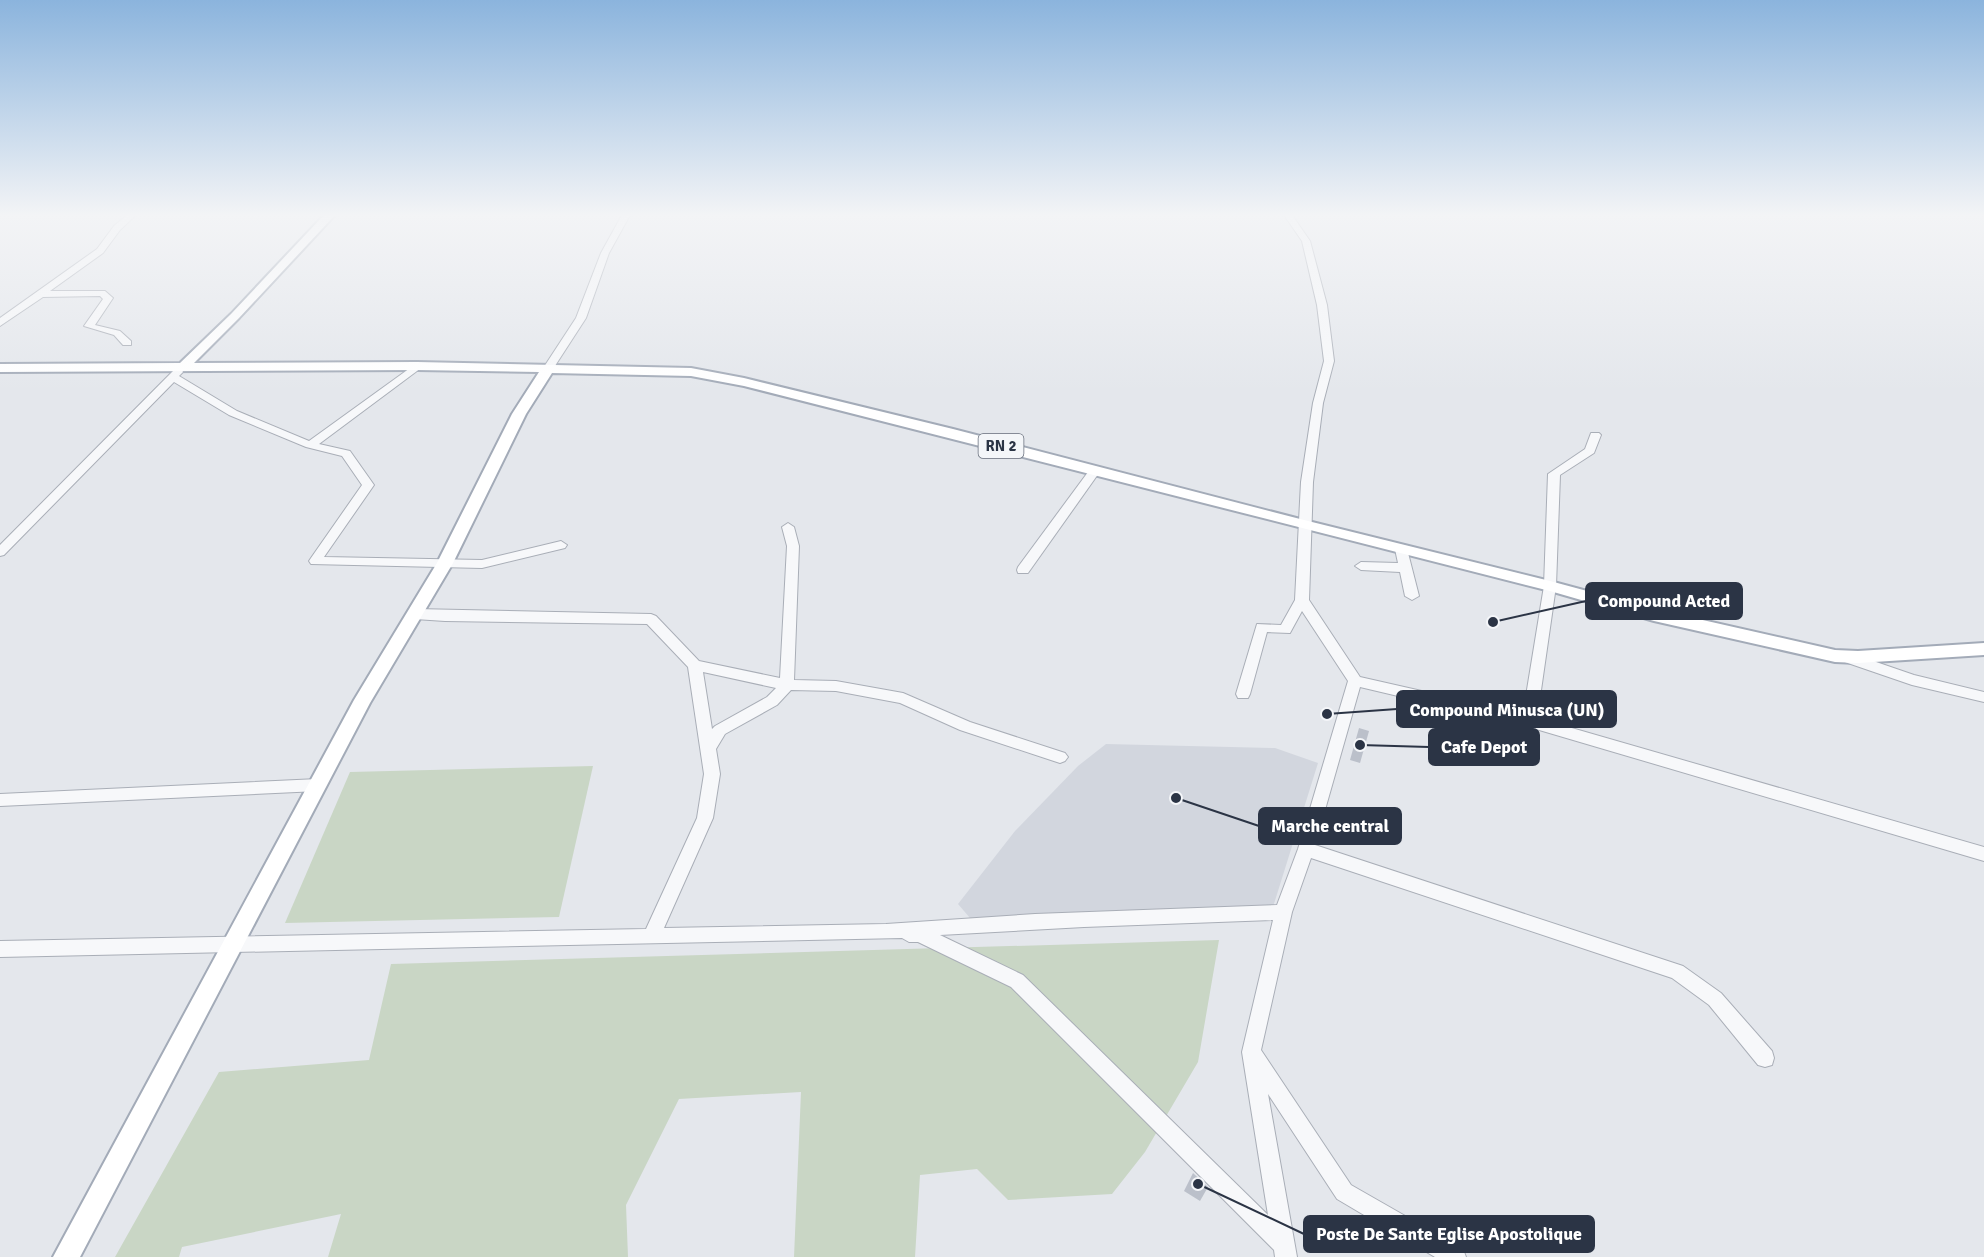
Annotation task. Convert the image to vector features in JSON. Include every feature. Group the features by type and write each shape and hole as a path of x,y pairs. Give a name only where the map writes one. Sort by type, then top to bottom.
{"main road":[{"path":"178,373 275,274"},
{"name":"RN 2","path":"0,369 178,373 417,366 547,370 649,369 691,372 842,405 1304,525 1550,586 1654,615 1847,657 1984,649"},
{"path":"66,1257 363,700 445,563 519,414 547,370"}],"street":[{"path":"0,323 70,274"},
{"path":"547,370 581,318 597,274"},
{"path":"1243,694 1262,627 1285,630 1302,600 1307,482 1318,403 1329,361 1322,305 1314,274"},
{"path":"43,294 102,293 108,298 89,326 117,333 127,343"},
{"path":"310,445 417,366"},
{"path":"0,552 178,373 233,413 310,445 346,453 368,485 315,561 482,564 561,545 486,563"},
{"path":"1529,721 1550,586 1554,474 1590,452 1595,435"},
{"path":"1023,570 1095,470"},
{"path":"708,748 720,730 772,701 788,685 793,546 788,527"},
{"path":"1401,549 1412,596"},
{"path":"1361,566 1404,568"},
{"path":"1302,600 1355,681 1529,721 1984,854"},
{"path":"415,614 651,619 695,665 788,685 836,686 903,698 965,726 1060,756"},
{"path":"1847,657 1912,680 1984,697"},
{"path":"652,935 705,818 712,774 695,665"},
{"path":"1285,1251 1251,1052 1283,912 1306,849 1355,681"},
{"path":"0,801 318,785"},
{"path":"1306,849 1677,972 1715,999 1765,1058"},
{"path":"886,932 984,923 1093,917 1283,912"},
{"path":"0,949 652,935 886,932 919,934 1017,981 1285,1251"},
{"path":"1251,1052 1344,1192 1455,1257"}],"shaded area":[{"path":"1106,744 1275,748 1318,763 1273,907 970,918 958,904 1015,831 1078,766"}],"green space":[{"path":"593,766 559,917 285,923 350,772"},
{"path":"1219,940 1198,1062 1145,1152 1112,1194 1008,1200 977,1169 920,1175 915,1257 794,1257 801,1092 679,1099 626,1205 628,1257 328,1257 341,1214 182,1247 179,1257 115,1257 219,1072 369,1060 391,964"}],"building":[{"path":"1359,728 1369,731 1360,763 1350,760"},
{"path":"1193,1173 1208,1187 1200,1201 1184,1191"}],"place":[{"name":"Compound Acted","path":"1493,622"},
{"name":"Compound Minusca (UN)","path":"1327,714"},
{"name":"Cafe Depot","path":"1360,745"},
{"name":"Marche central","path":"1176,798"},
{"name":"Poste De Sante Eglise Apostolique","path":"1198,1184"}]}
